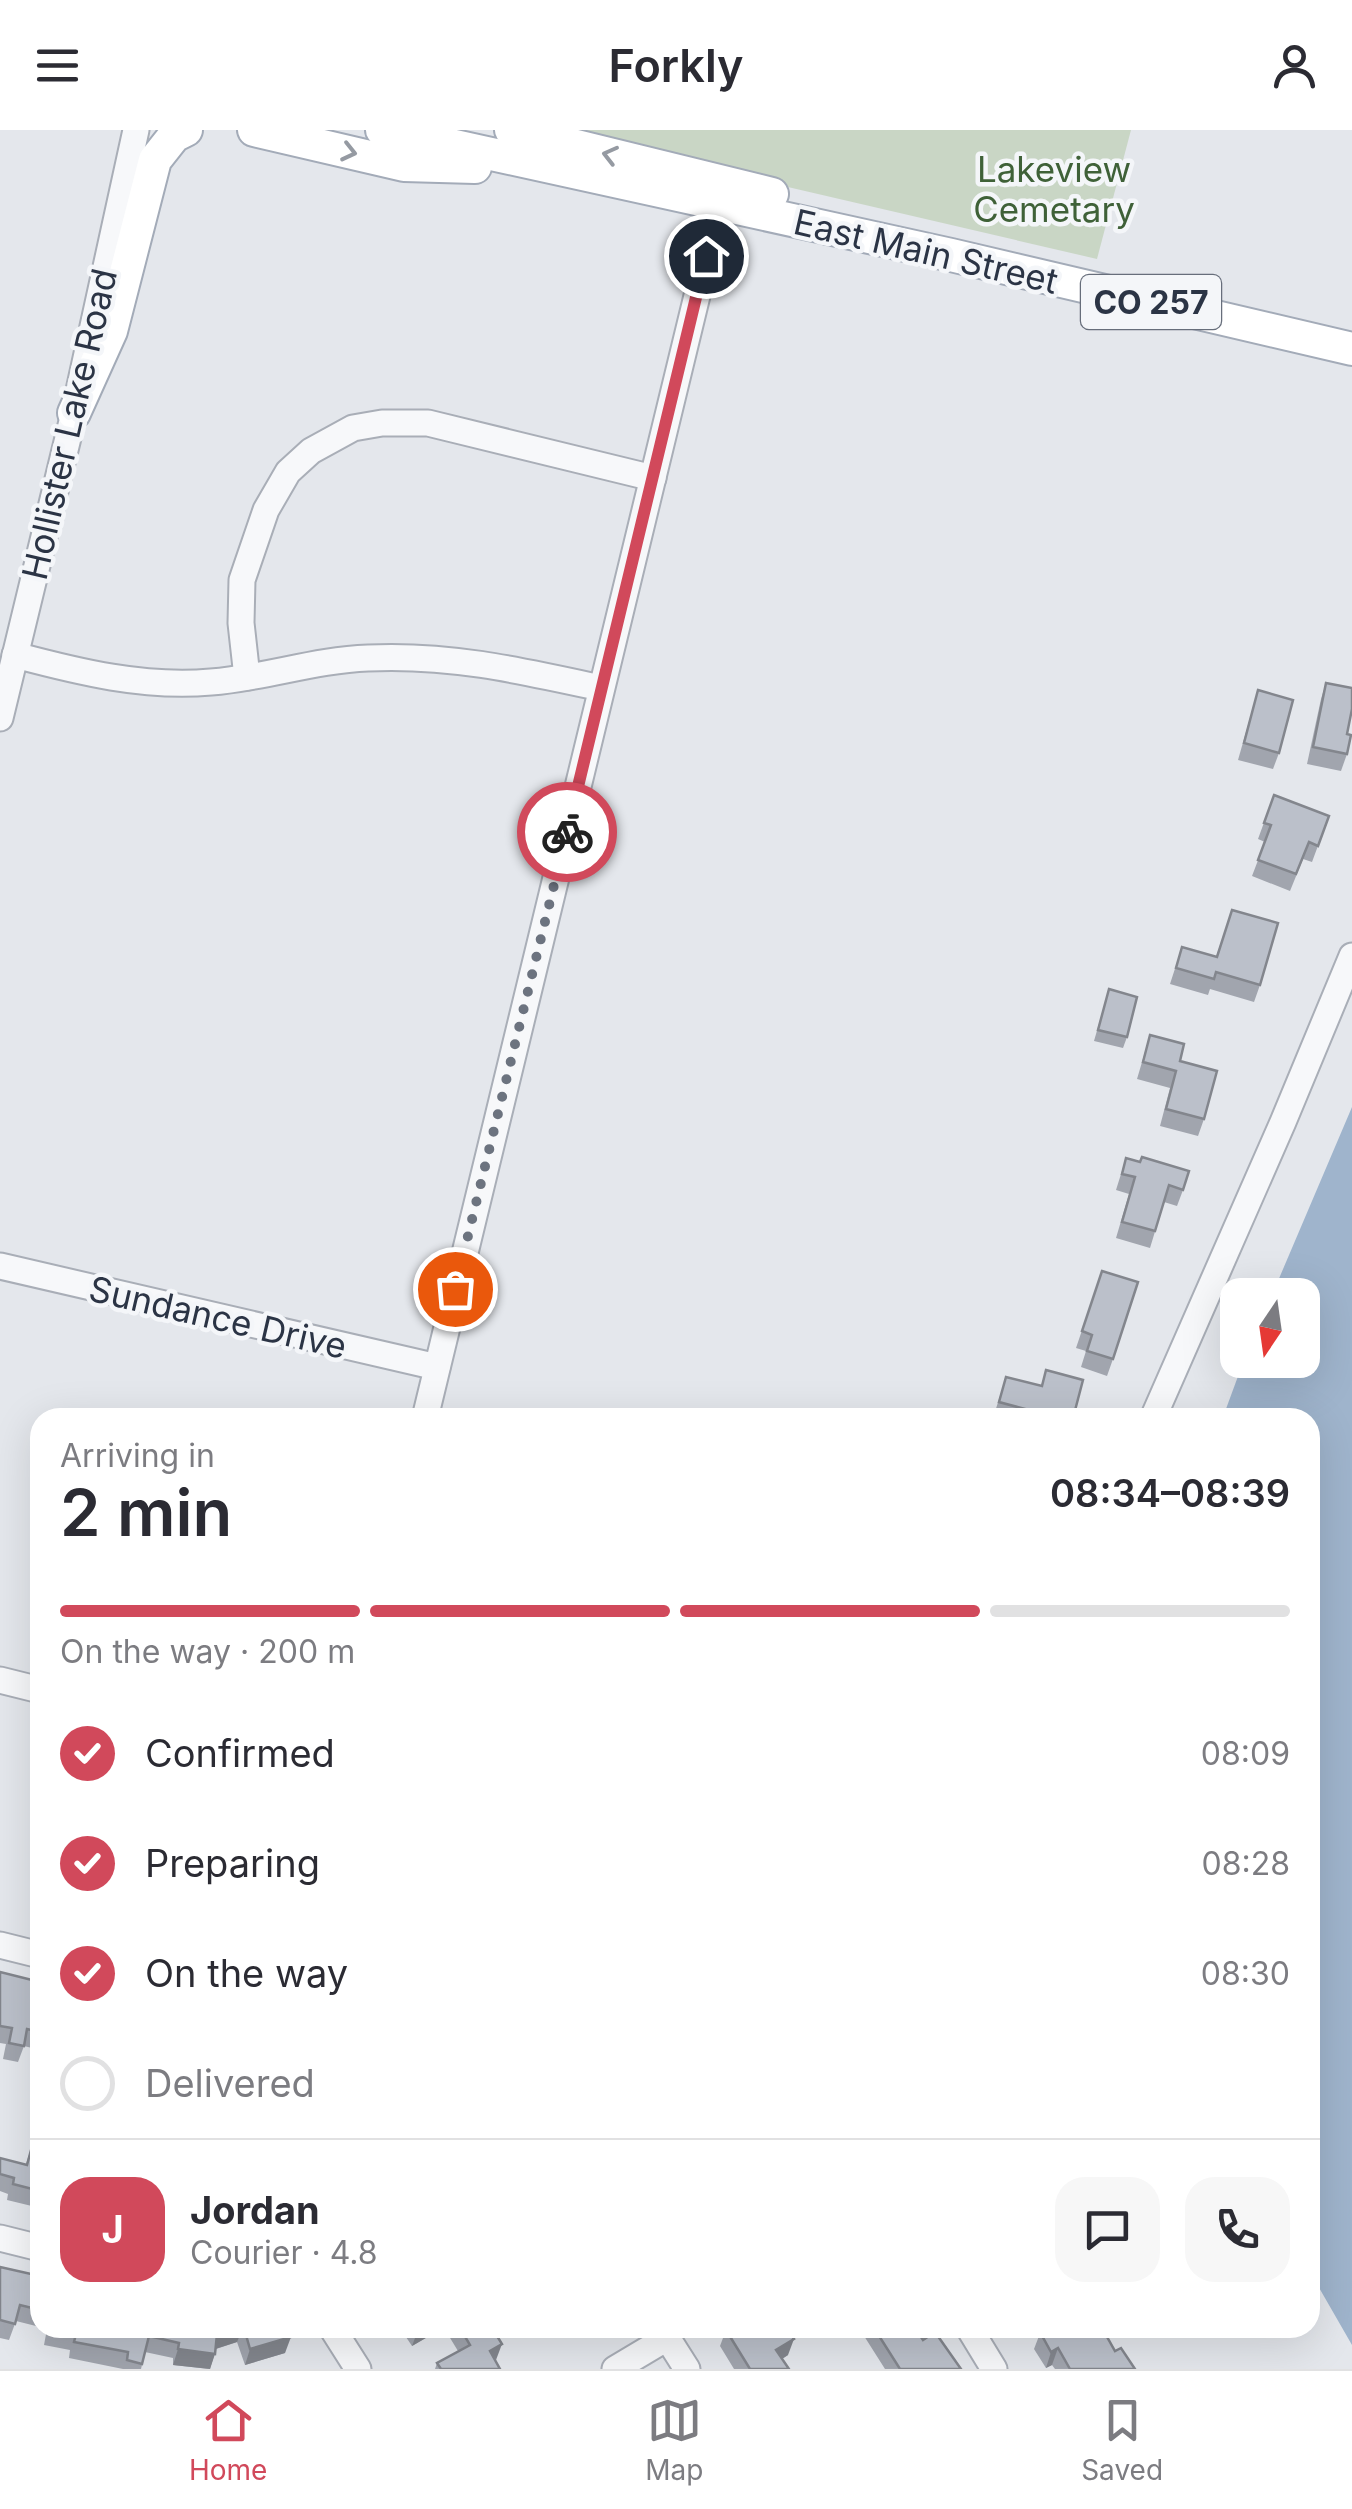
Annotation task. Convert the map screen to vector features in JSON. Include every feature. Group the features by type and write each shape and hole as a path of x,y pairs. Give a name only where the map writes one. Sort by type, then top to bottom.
{"main road":[{"path":"74,413 111,332 155,160 174,136 186,130"},
{"path":"254,130 404,165 546,168"},
{"name":"East Main Street","path":"382,130 951,255 1352,349"},
{"path":"511,130 820,206 951,255"}],"street":[{"name":"Hollister Lake Road","path":"2,712 74,413 136,130"},
{"path":"427,1408 719,205"},
{"path":"247,678 241,591 266,510 288,472 312,451 352,428 382,423 428,424 653,478"},
{"path":"16,655 76,671 162,682 247,678 366,658 452,658 602,688"},
{"path":"1157,1408 1352,956"},
{"name":"Sundance Drive","path":"0,1266 437,1368"},
{"path":"0,1680 30,1688"},
{"path":"0,1945 30,1952"},
{"path":"0,2238 30,2246"},
{"path":"338,2338 358,2369"},
{"path":"615,2369 657,2338"},
{"path":"667,2338 687,2369"},
{"path":"975,2338 994,2369"}],"green space":[{"name":"Lakeview Cemetary","path":"543,130 1131,130 1097,259"}],"water":[{"path":"1352,1107 1352,2345 1320,2289 1320,1408 1226,1408 1237,1378 1320,1378 1320,1278 1279,1278"}],"building":[{"path":"1326,683 1352,688 1347,754 1313,747"},
{"path":"1258,690 1293,700 1279,753 1244,743"},
{"path":"1274,795 1329,816 1318,846 1309,842 1296,874 1258,860 1271,825 1264,823"},
{"path":"1232,910 1278,923 1260,985 1216,972 1214,979 1176,968 1182,947 1217,957"},
{"path":"1109,989 1137,997 1127,1037 1098,1030"},
{"path":"1150,1035 1184,1044 1180,1061 1217,1071 1204,1119 1166,1109 1176,1071 1143,1062"},
{"path":"1142,1157 1189,1171 1183,1190 1169,1185 1155,1231 1122,1222 1135,1177 1122,1174 1126,1158 1140,1162"},
{"path":"1102,1271 1138,1282 1113,1359 1087,1351 1092,1335 1082,1331"},
{"path":"1046,1370 1083,1380 1076,1408 1021,1408 999,1402 1006,1377 1042,1386"},
{"path":"0,1972 30,1980 30,2030 27,2029 24,2046 9,2043 12,2028 0,2026"},
{"path":"30,2154 30,2188 13,2184 14,2178 0,2174 0,2158 27,2165"},
{"path":"0,2267 30,2274 30,2308 20,2305 15,2324 0,2320"},
{"path":"75,2338 148,2338 142,2364 127,2360 128,2352 74,2342"},
{"path":"158,2338 217,2338 215,2354 178,2349 179,2343"},
{"path":"247,2338 288,2338 250,2349"},
{"path":"466,2338 498,2338 502,2344 490,2351 500,2369 441,2369 437,2363 470,2345"},
{"path":"731,2338 794,2339 776,2350 789,2369 750,2369"},
{"path":"880,2338 939,2338 961,2369 900,2369"},
{"path":"1043,2338 1108,2338 1115,2351 1121,2348 1135,2369 1070,2369 1058,2348 1051,2352"}],"way so far":[{"path":"455,1289 567,832"}],"route":[{"path":"567,832 706,256"}]}
